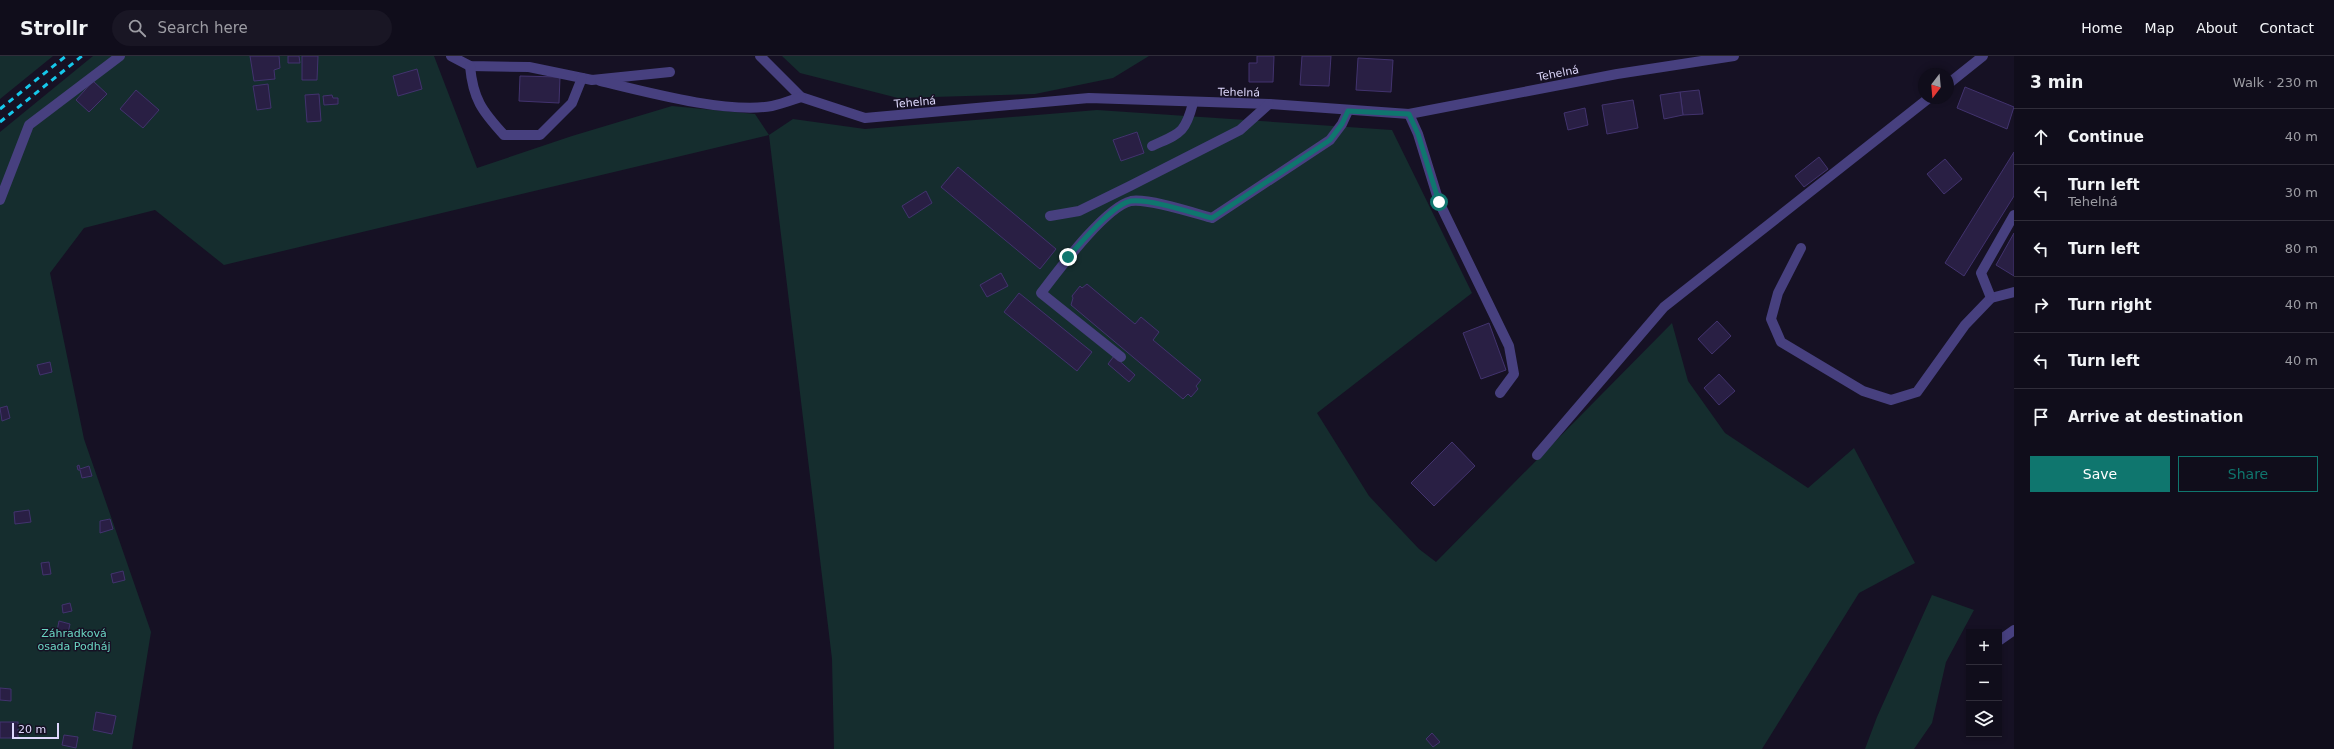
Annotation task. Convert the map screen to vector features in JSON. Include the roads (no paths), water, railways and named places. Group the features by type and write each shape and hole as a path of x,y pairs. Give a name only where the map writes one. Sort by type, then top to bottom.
{"street":[{"path":"0,200 29,125 120,56"},
{"path":"452,56 470,66 529,67 657,94 730,106 772,106 802,97"},
{"name":"Tehelná","path":"760,56 802,97 865,118 1089,98 1192,103 1270,104 1348,111 1409,114 1617,74 1734,56"},
{"path":"1954,79 1983,56"},
{"path":"470,66 471,85 482,111 504,136 540,135 572,103 582,78"},
{"path":"592,80 670,72"},
{"path":"1152,146 1181,132 1188,122 1192,103"},
{"path":"1050,216 1079,211 1164,169 1240,130 1270,104"},
{"path":"1537,455 1664,307 1921,104"},
{"path":"1122,357 1041,293 1068,257 1106,216 1131,201 1166,205 1212,218 1330,140 1342,124 1348,111"},
{"path":"1409,114 1418,134 1439,202 1509,346 1514,374 1500,393"},
{"path":"1991,298 1981,273 2014,215"},
{"path":"1801,248 1778,293 1771,319 1781,342 1863,391 1891,400 1917,392 1965,325 1991,298 2014,292"},
{"path":"2002,639 2014,630"}],"railway":[{"path":"0,109 66,56"},
{"path":"0,122 82,56"}],"park label":[{"name":"Záhradková osada Podháj","path":"74,639"}]}
